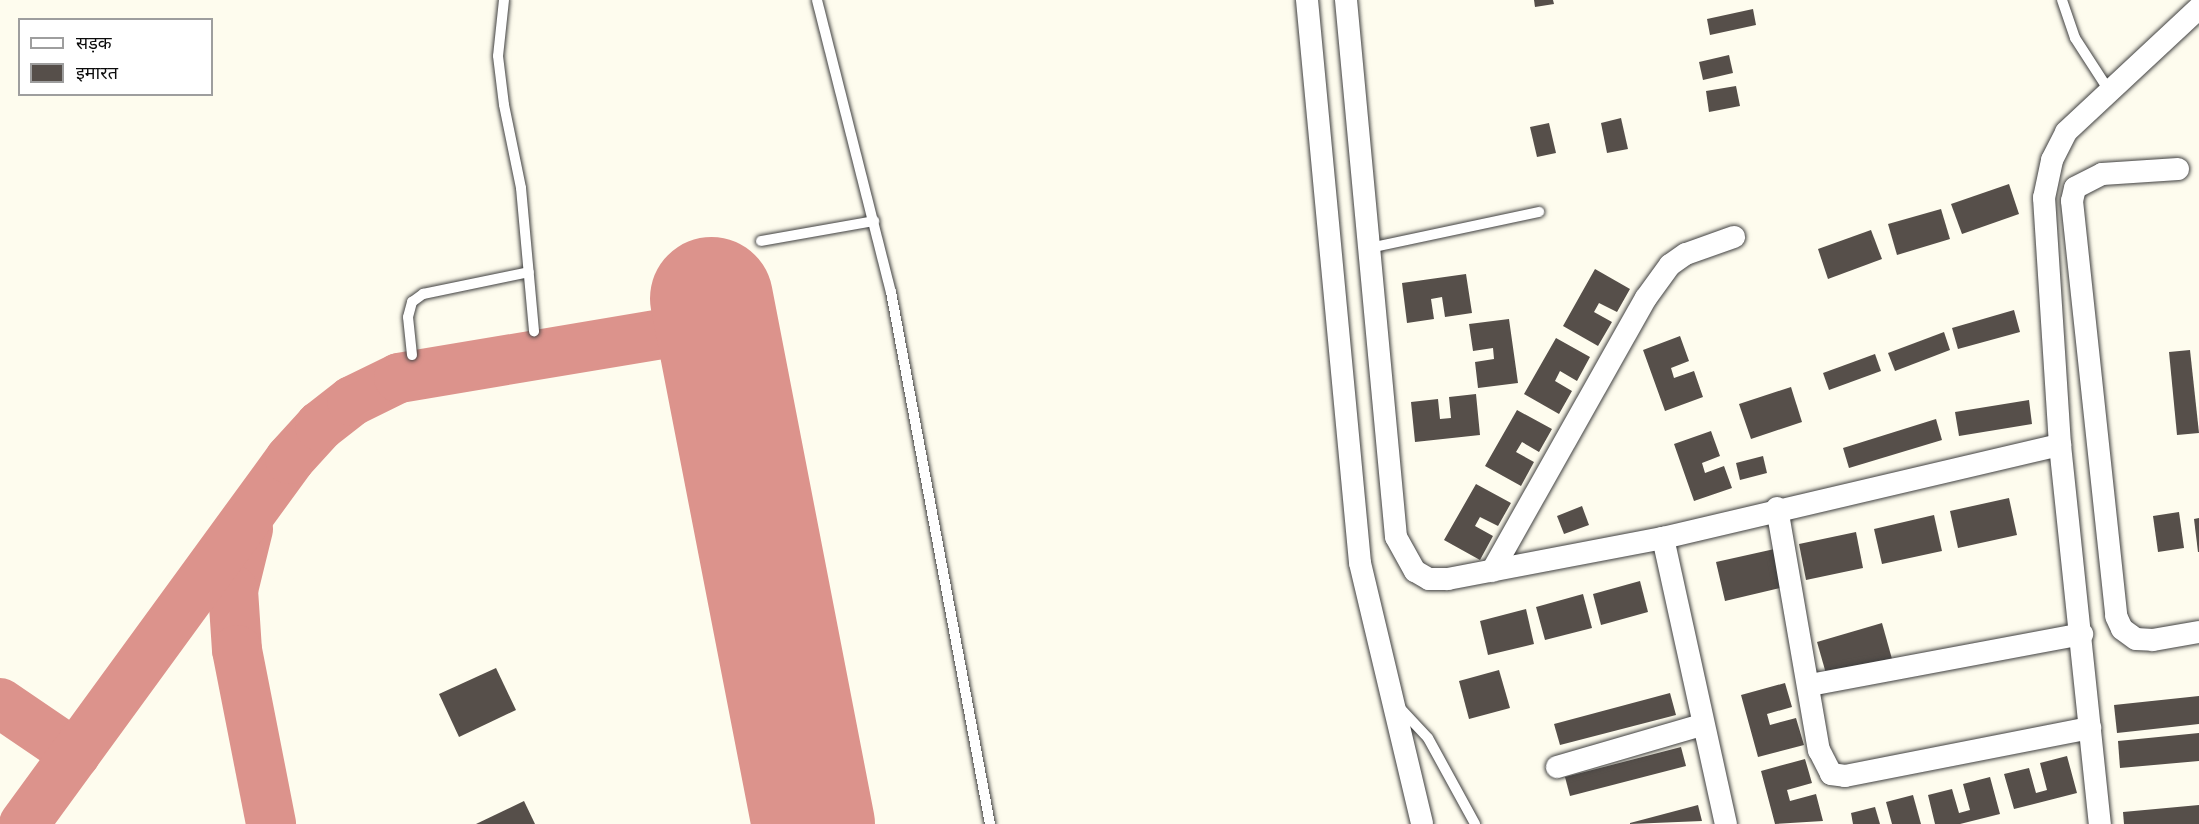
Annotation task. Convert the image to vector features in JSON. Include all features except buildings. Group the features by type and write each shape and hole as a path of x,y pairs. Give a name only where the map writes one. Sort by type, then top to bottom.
{"street":[{"path":"1307,0 1360,563 1422,824"},
{"path":"1346,0 1396,537 1403,555 1415,571 1429,579 1492,570 1663,537 1778,508 2060,445"},
{"path":"2100,824 2082,634 2060,445 2044,198 2052,160 2066,132 2199,8"},
{"path":"2178,169 2102,174 2075,188 2072,201 2116,615 2122,629 2136,639 2153,640 2199,632"},
{"path":"1492,570 1646,298 1670,265 1686,254 1734,237"},
{"path":"1778,508 1810,685 1819,750 1831,774 1845,776 2090,728"},
{"path":"1663,537 1702,725 1726,824"},
{"path":"1810,685 2082,634"},
{"path":"1557,767 1702,725"}],"lane":[{"path":"504,0 498,56 504,105 521,188 534,331"},
{"path":"817,0 891,292 990,824"},
{"path":"2062,0 2075,38 2110,92"},
{"path":"1369,248 1539,212"},
{"path":"761,241 874,221"},
{"path":"412,355 408,317 412,302 423,294 529,272"},
{"path":"1391,699 1428,738 1475,824"}],"taxiway":[{"path":"24,824 290,459 320,426 352,401 399,378 716,325"},
{"path":"248,529 233,590 237,650 271,824"},
{"path":"0,703 75,754"}],"runway":[{"path":"711,298 813,824"}]}
